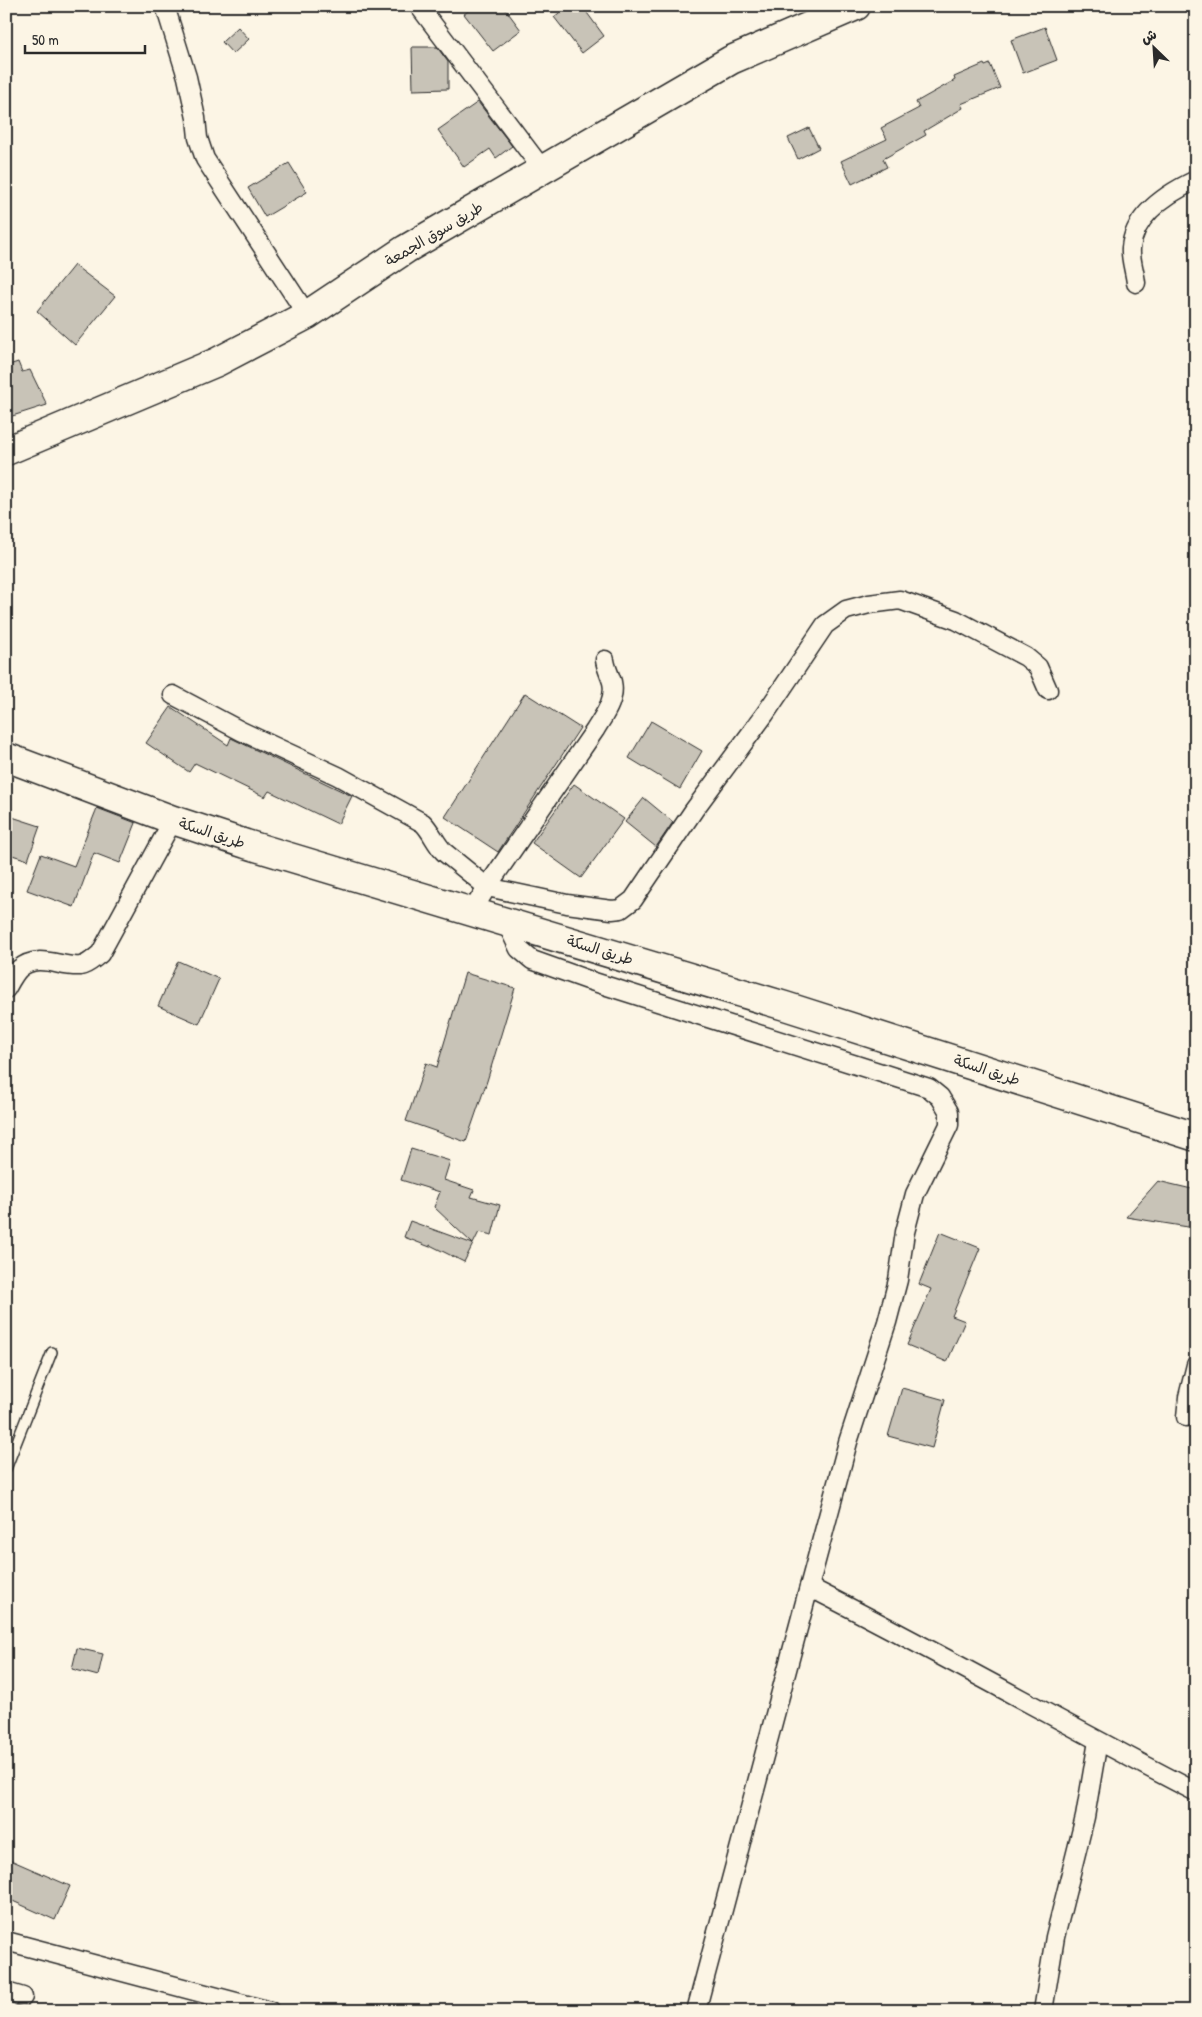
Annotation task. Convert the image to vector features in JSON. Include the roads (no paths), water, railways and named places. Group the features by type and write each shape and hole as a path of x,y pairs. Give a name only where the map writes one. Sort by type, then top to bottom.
{"main road":[{"name":"طريق سوق الجمعة","path":"6,451 217,362 307,315 406,250 731,60 856,6"},
{"name":"طريق السكة","path":"6,757 172,820 471,913 785,1006 1196,1137"}],"street":[{"path":"165,6 186,77 196,118 198,138 205,159 307,315"},
{"path":"419,6 542,170"},
{"path":"1136,283 1131,248 1142,218 1164,200 1196,180"},
{"path":"173,695 241,731 338,776 423,823 430,830 438,846 444,852 487,887 567,904 612,910 620,909 633,900 694,810 766,714 825,625 846,610 869,604 900,600 956,620 1026,657 1038,667 1048,690"},
{"path":"471,913 608,709 613,696 605,660"},
{"path":"6,989 19,970 28,963 47,961 80,966 100,954 172,820"},
{"path":"506,922 518,949 532,960 588,980 929,1088 940,1097 949,1112 950,1125 914,1194 905,1232 898,1280 845,1450 696,2011"},
{"path":"1186,1417 1188,1398 1196,1365"},
{"path":"809,1587 996,1684 1098,1741 1196,1792"},
{"path":"1043,2011 1055,1937 1085,1816 1098,1741"},
{"path":"6,1941 270,2011"}],"lane":[{"path":"6,1469 52,1352"}]}
